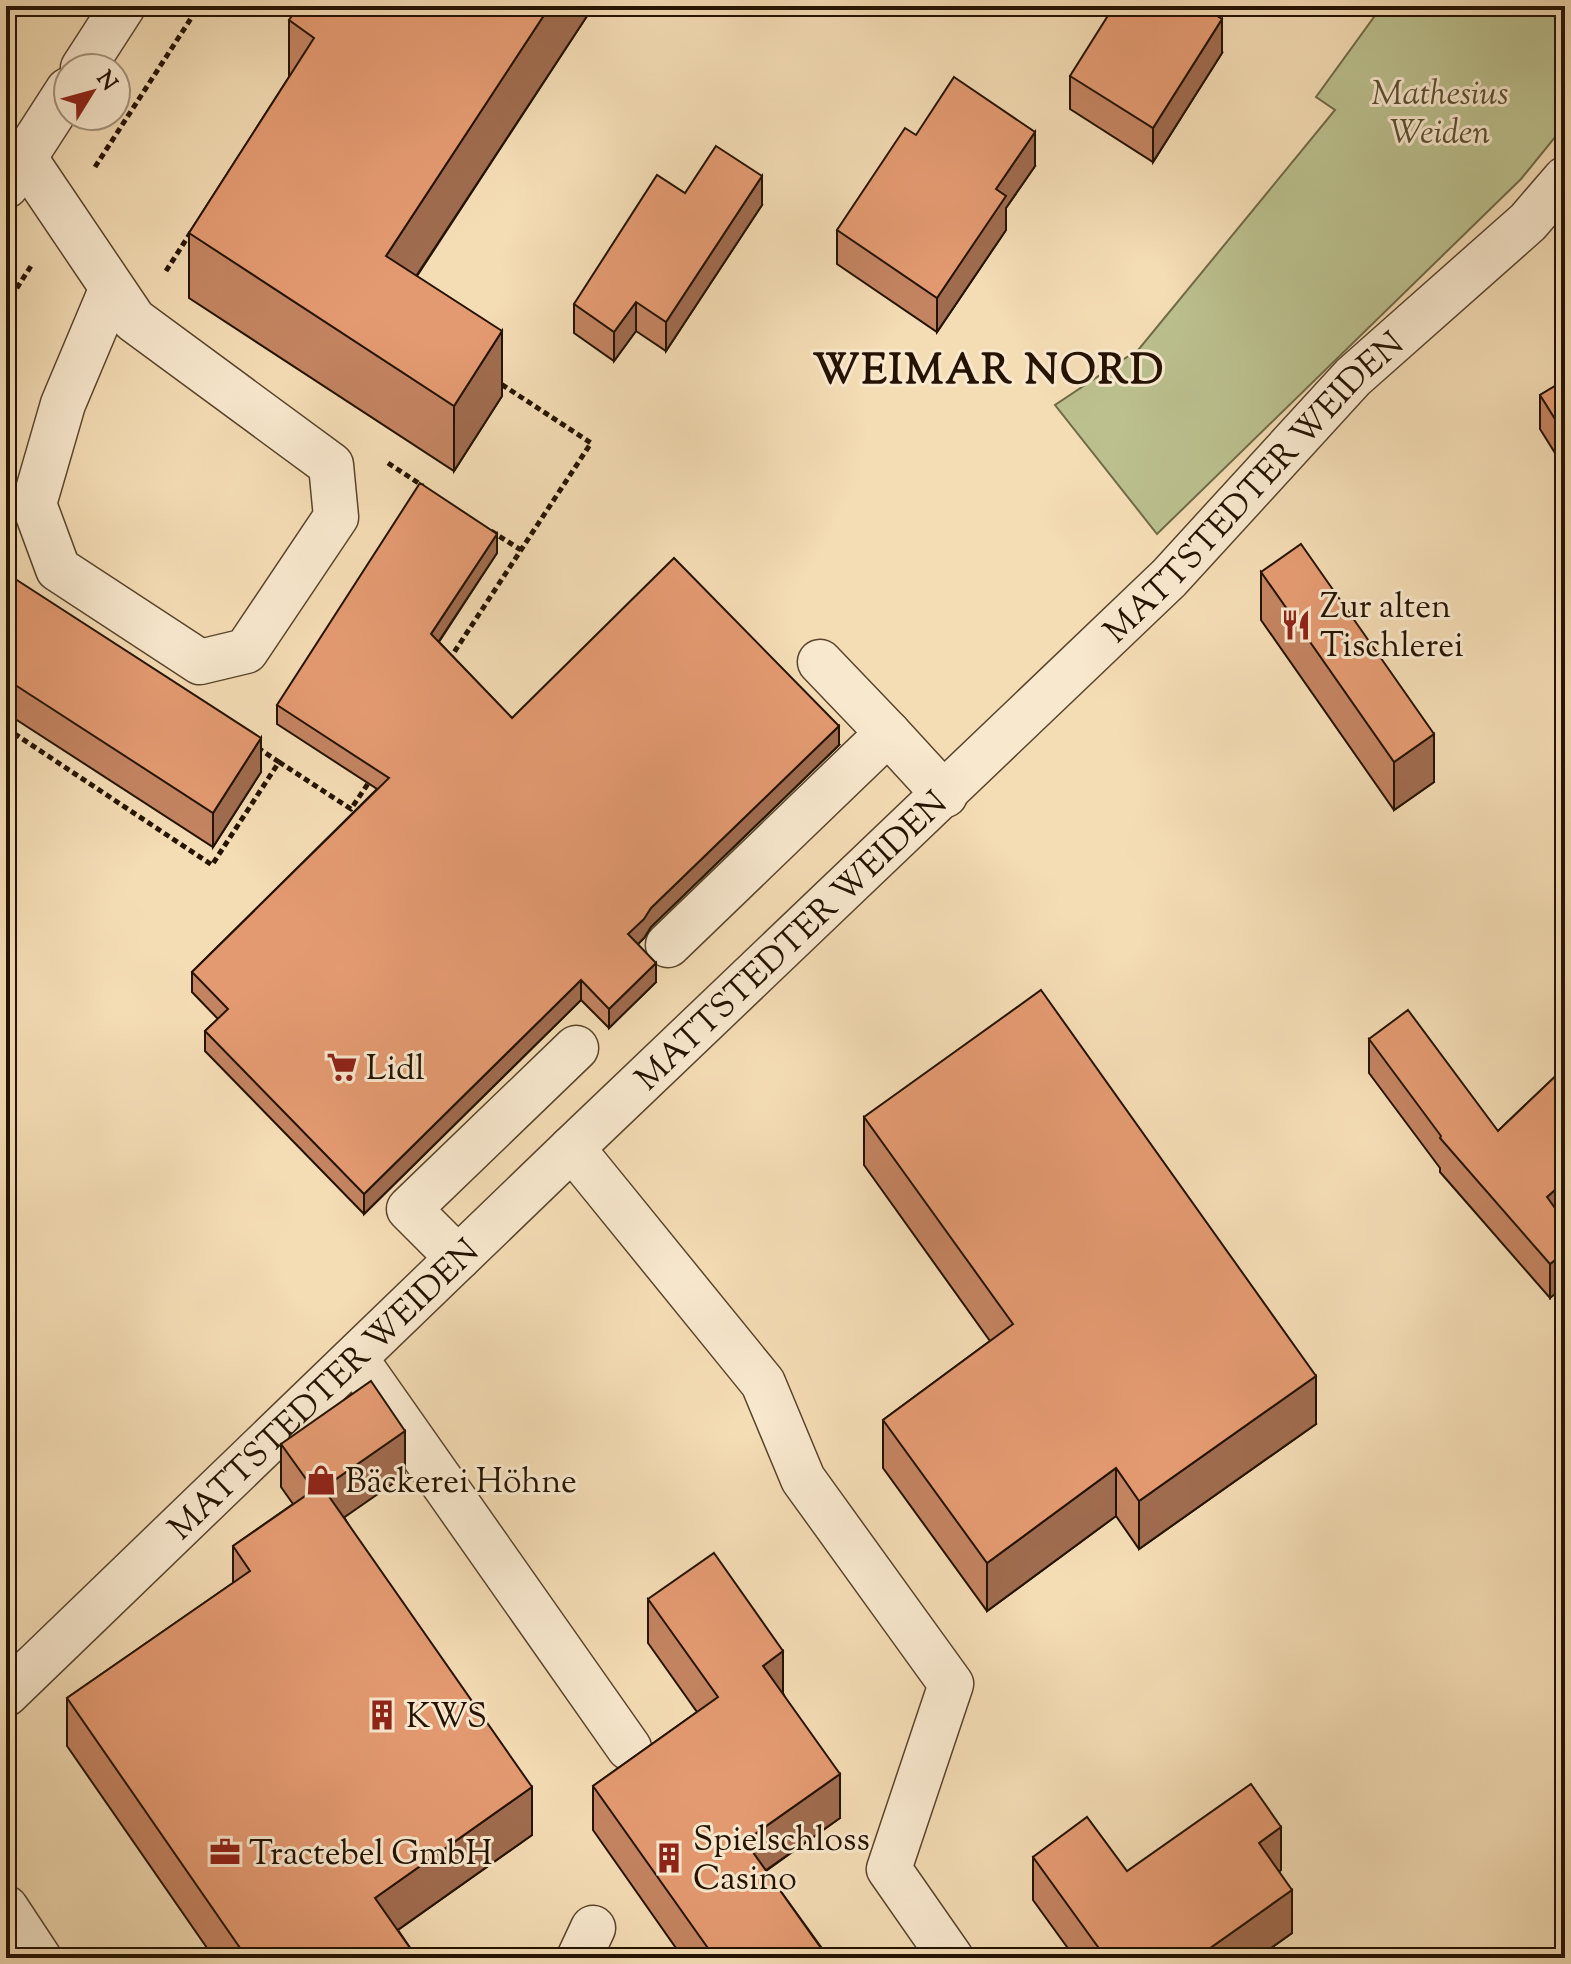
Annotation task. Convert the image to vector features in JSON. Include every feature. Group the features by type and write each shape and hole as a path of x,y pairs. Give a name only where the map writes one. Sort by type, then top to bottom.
{"street":[{"path":"93,52 123,6"},
{"path":"52,115 15,172 64,215 123,305 331,465 336,517 246,651 200,662 58,569 34,504 63,404 123,305"},
{"name":"MATTSTEDTER WEIDEN","path":"6,1694 1169,578 1353,377 1528,222 1565,179"},
{"path":"820,662 945,795"},
{"path":"668,945 888,733"},
{"path":"458,1258 409,1209 576,1048"},
{"path":"572,1148 763,1383 803,1479 951,1684 889,1869 951,1958"},
{"path":"355,1358 629,1748"},
{"path":"6,1908 39,1958"}],"path":[{"path":"6,30 21,6"},
{"path":"6,305 199,6"},
{"path":"123,305 198,221"},
{"path":"444,667 591,443 487,375"},
{"path":"336,517 376,455 429,490"},
{"path":"481,524 521,550"},
{"path":"6,728 212,865 279,762"},
{"path":"253,745 351,809 377,770"}],"green space":[{"name":"Mathesius Weiden","path":"1382,6 1565,6 1565,125 1521,179 1157,534 1055,405 1139,349 1335,110 1316,97"}],"building":[{"path":"299,6 550,6 386,256 502,331 454,406 189,233 314,38 289,20"},
{"path":"1114,6 1201,6 1222,19 1153,128 1070,76"},
{"path":"954,77 1035,132 996,189 1006,196 937,298 837,230 905,128 916,135"},
{"path":"716,146 762,176 666,322 636,302 614,332 574,304 657,175 685,193"},
{"path":"1565,380 1565,435 1540,395"},
{"path":"420,483 497,534 431,634 512,718 674,558 839,726 628,934 656,963 609,1009 581,980 364,1194 205,1031 228,1009 192,972 389,778 277,705"},
{"path":"1301,544 1434,734 1394,762 1261,572"},
{"path":"6,573 261,738 213,813 6,679"},
{"path":"1041,990 1316,1376 1139,1501 1116,1468 987,1563 883,1420 1013,1324 864,1117"},
{"path":"1408,1010 1498,1131 1565,1067 1565,1184 1547,1197 1565,1222 1565,1252 1550,1264 1440,1138 1369,1039"},
{"path":"371,1381 405,1431 323,1488 321,1485 314,1490 281,1444"},
{"path":"321,1485 532,1787 375,1898 417,1958 247,1958 67,1698 250,1571 233,1546"},
{"path":"714,1553 783,1651 763,1666 840,1774 745,1841 828,1958 715,1958 593,1786 718,1697 648,1599"},
{"path":"1251,1784 1281,1827 1259,1843 1292,1890 1196,1958 1106,1958 1033,1857 1087,1817 1127,1871"}],"place":[{"name":"Zur alten Tischlerei","path":"1296,625"},
{"name":"Lidl","path":"342,1067"},
{"name":"Bäckerei Höhne","path":"321,1480"},
{"name":"KWS","path":"382,1715"},
{"name":"Tractebel GmbH","path":"225,1852"},
{"name":"Spielschloss Casino","path":"669,1858"}],"district":[{"name":"WEIMAR NORD","path":"989,368"}]}
